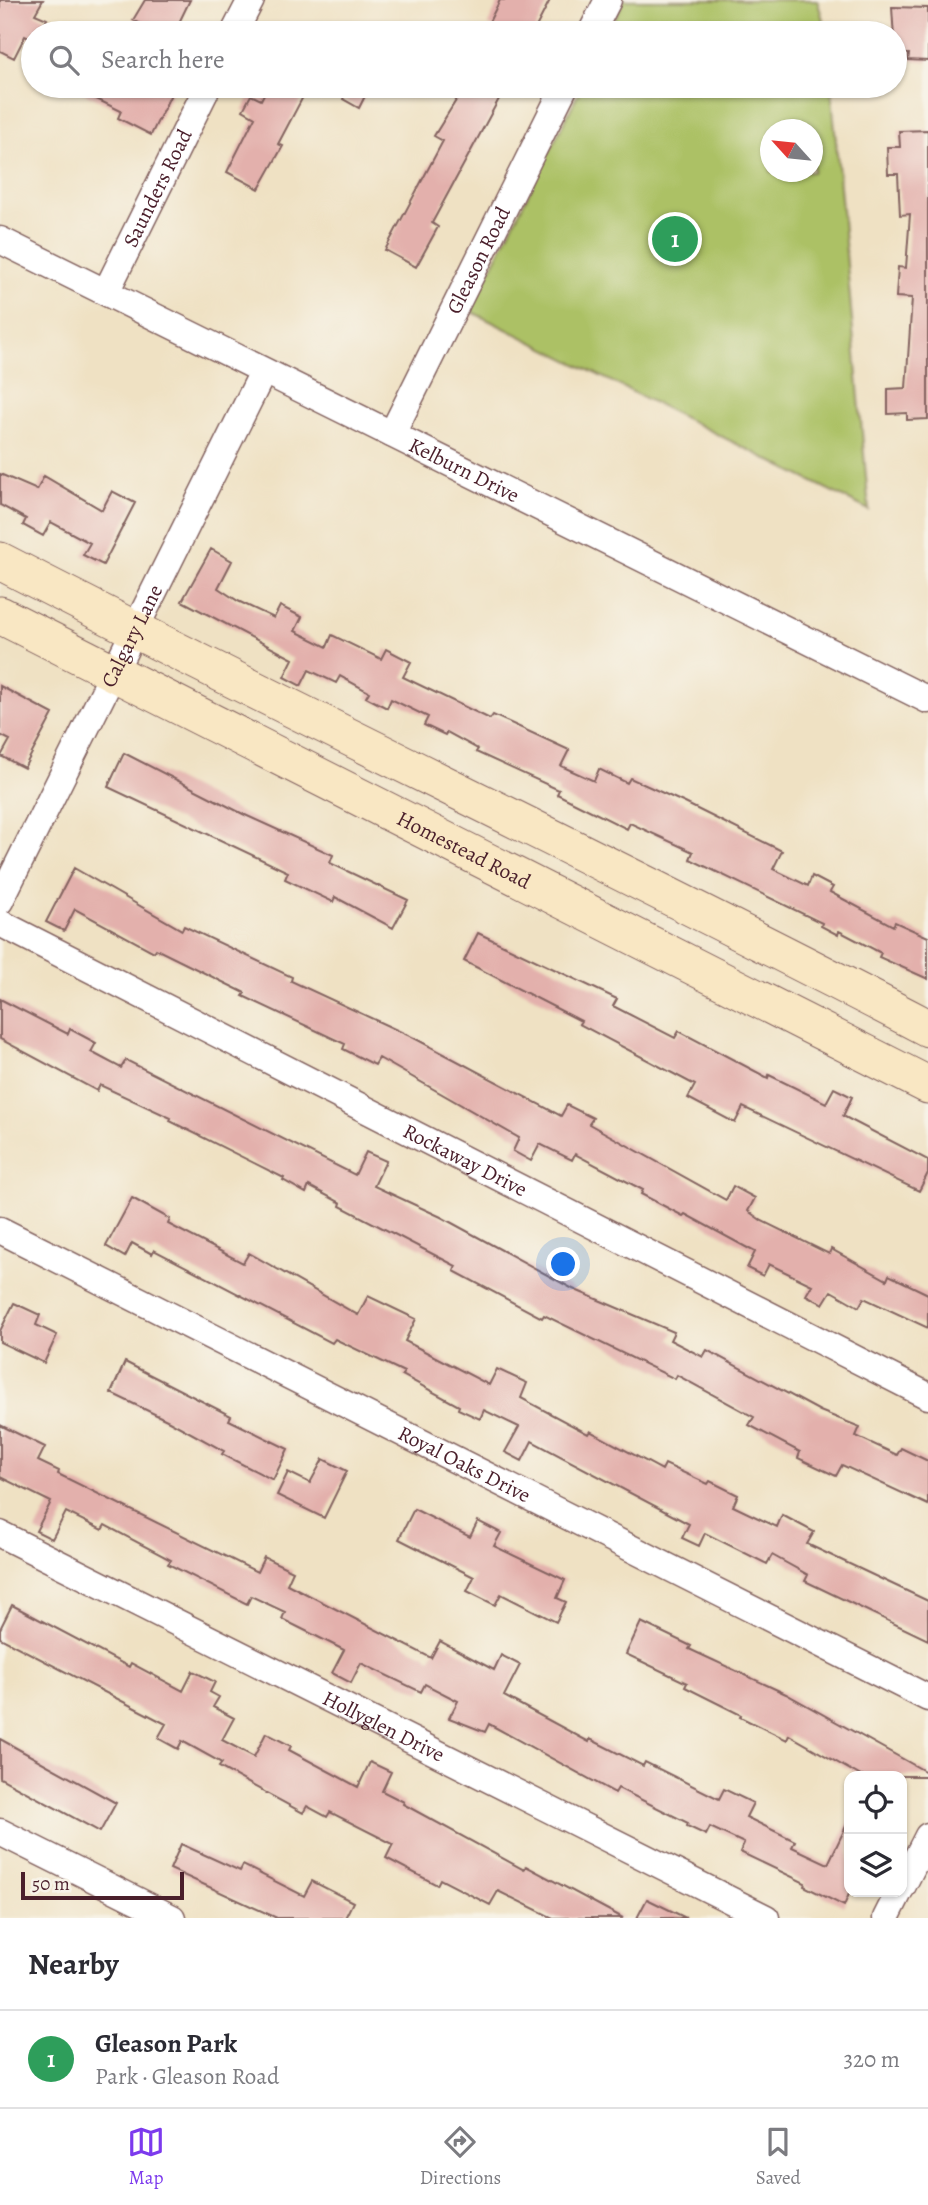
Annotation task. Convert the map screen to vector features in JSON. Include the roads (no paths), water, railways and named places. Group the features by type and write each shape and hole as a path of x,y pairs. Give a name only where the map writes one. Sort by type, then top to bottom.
{"main road":[{"path":"0,561 709,914 928,1028"},
{"name":"Homestead Road","path":"0,615 928,1085"},
{"path":"434,836 456,788"},
{"path":"685,964 709,914"}],"street":[{"path":"240,21 251,0"},
{"path":"597,21 608,0"},
{"name":"Saunders Road","path":"106,292 202,98"},
{"name":"Gleason Road","path":"392,434 559,98"},
{"name":"Kelburn Drive","path":"0,240 928,701"},
{"name":"Calgary Lane","path":"0,901 264,372"},
{"name":"Rockaway Drive","path":"0,923 928,1396"},
{"name":"Royal Oaks Drive","path":"0,1230 928,1698"},
{"name":"Hollyglen Drive","path":"0,1534 766,1918"},
{"path":"0,1832 173,1918"},
{"path":"907,1877 928,1836"},
{"path":"886,1918 897,1897"}],"place":[{"name":"Gleason Park","path":"675,239"}]}
